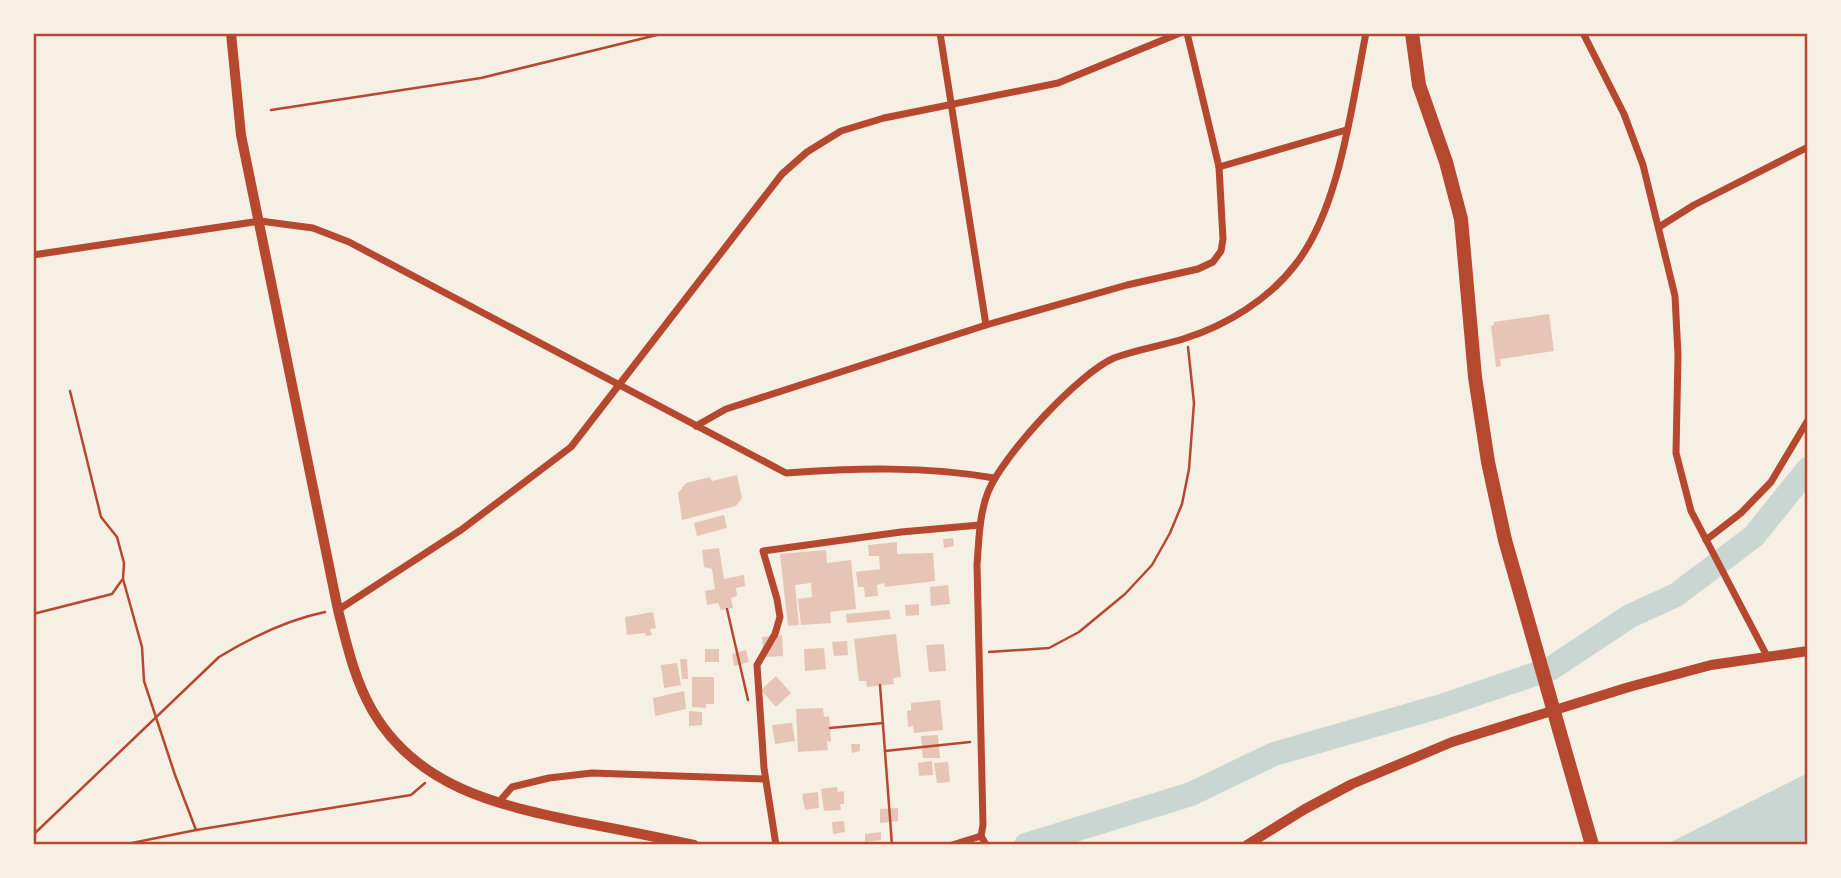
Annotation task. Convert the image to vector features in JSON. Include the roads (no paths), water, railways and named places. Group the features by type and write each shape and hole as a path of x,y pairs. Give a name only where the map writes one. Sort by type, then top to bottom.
{"highway":[{"path":"1412,33 1419,85 1446,162 1461,219 1475,377 1488,462 1505,540 1592,845"}],"street":[{"path":"231,33 242,135 338,610 358,683 373,712 391,736 434,776 464,792 498,804 694,845"},
{"path":"940,33 986,325"},
{"path":"338,610 461,530 571,447 782,174 807,152 841,131 884,118 1058,83 1180,33"},
{"path":"696,426 726,409 986,325 1127,285 1198,269 1213,262 1221,251 1223,239 1219,167 1187,33"},
{"path":"957,844 984,841 977,565 980,524 994,478 1026,436 1093,369 1140,349 1187,338 1251,307 1296,265 1310,242 1331,192 1366,33"},
{"path":"1583,33 1625,114 1643,165 1660,227 1675,296 1678,355 1676,453 1691,511 1767,656"},
{"path":"1219,167 1346,130"},
{"path":"1660,227 1694,205 1808,147"},
{"path":"33,255 260,221 313,228 349,242 786,473 843,469 962,473 994,478"},
{"path":"1706,540 1741,513 1771,482 1808,420"},
{"path":"776,845 765,779 757,665 775,634 780,617 763,551 980,524"},
{"path":"1247,845 1305,809 1376,773 1452,742 1552,707 1711,665 1808,651"},
{"path":"498,804 512,787 550,778 592,773 765,779"}],"waterway":[{"path":"1026,845 1191,794 1274,754 1441,706 1550,669 1630,616 1676,595 1754,536 1808,469"}]}
